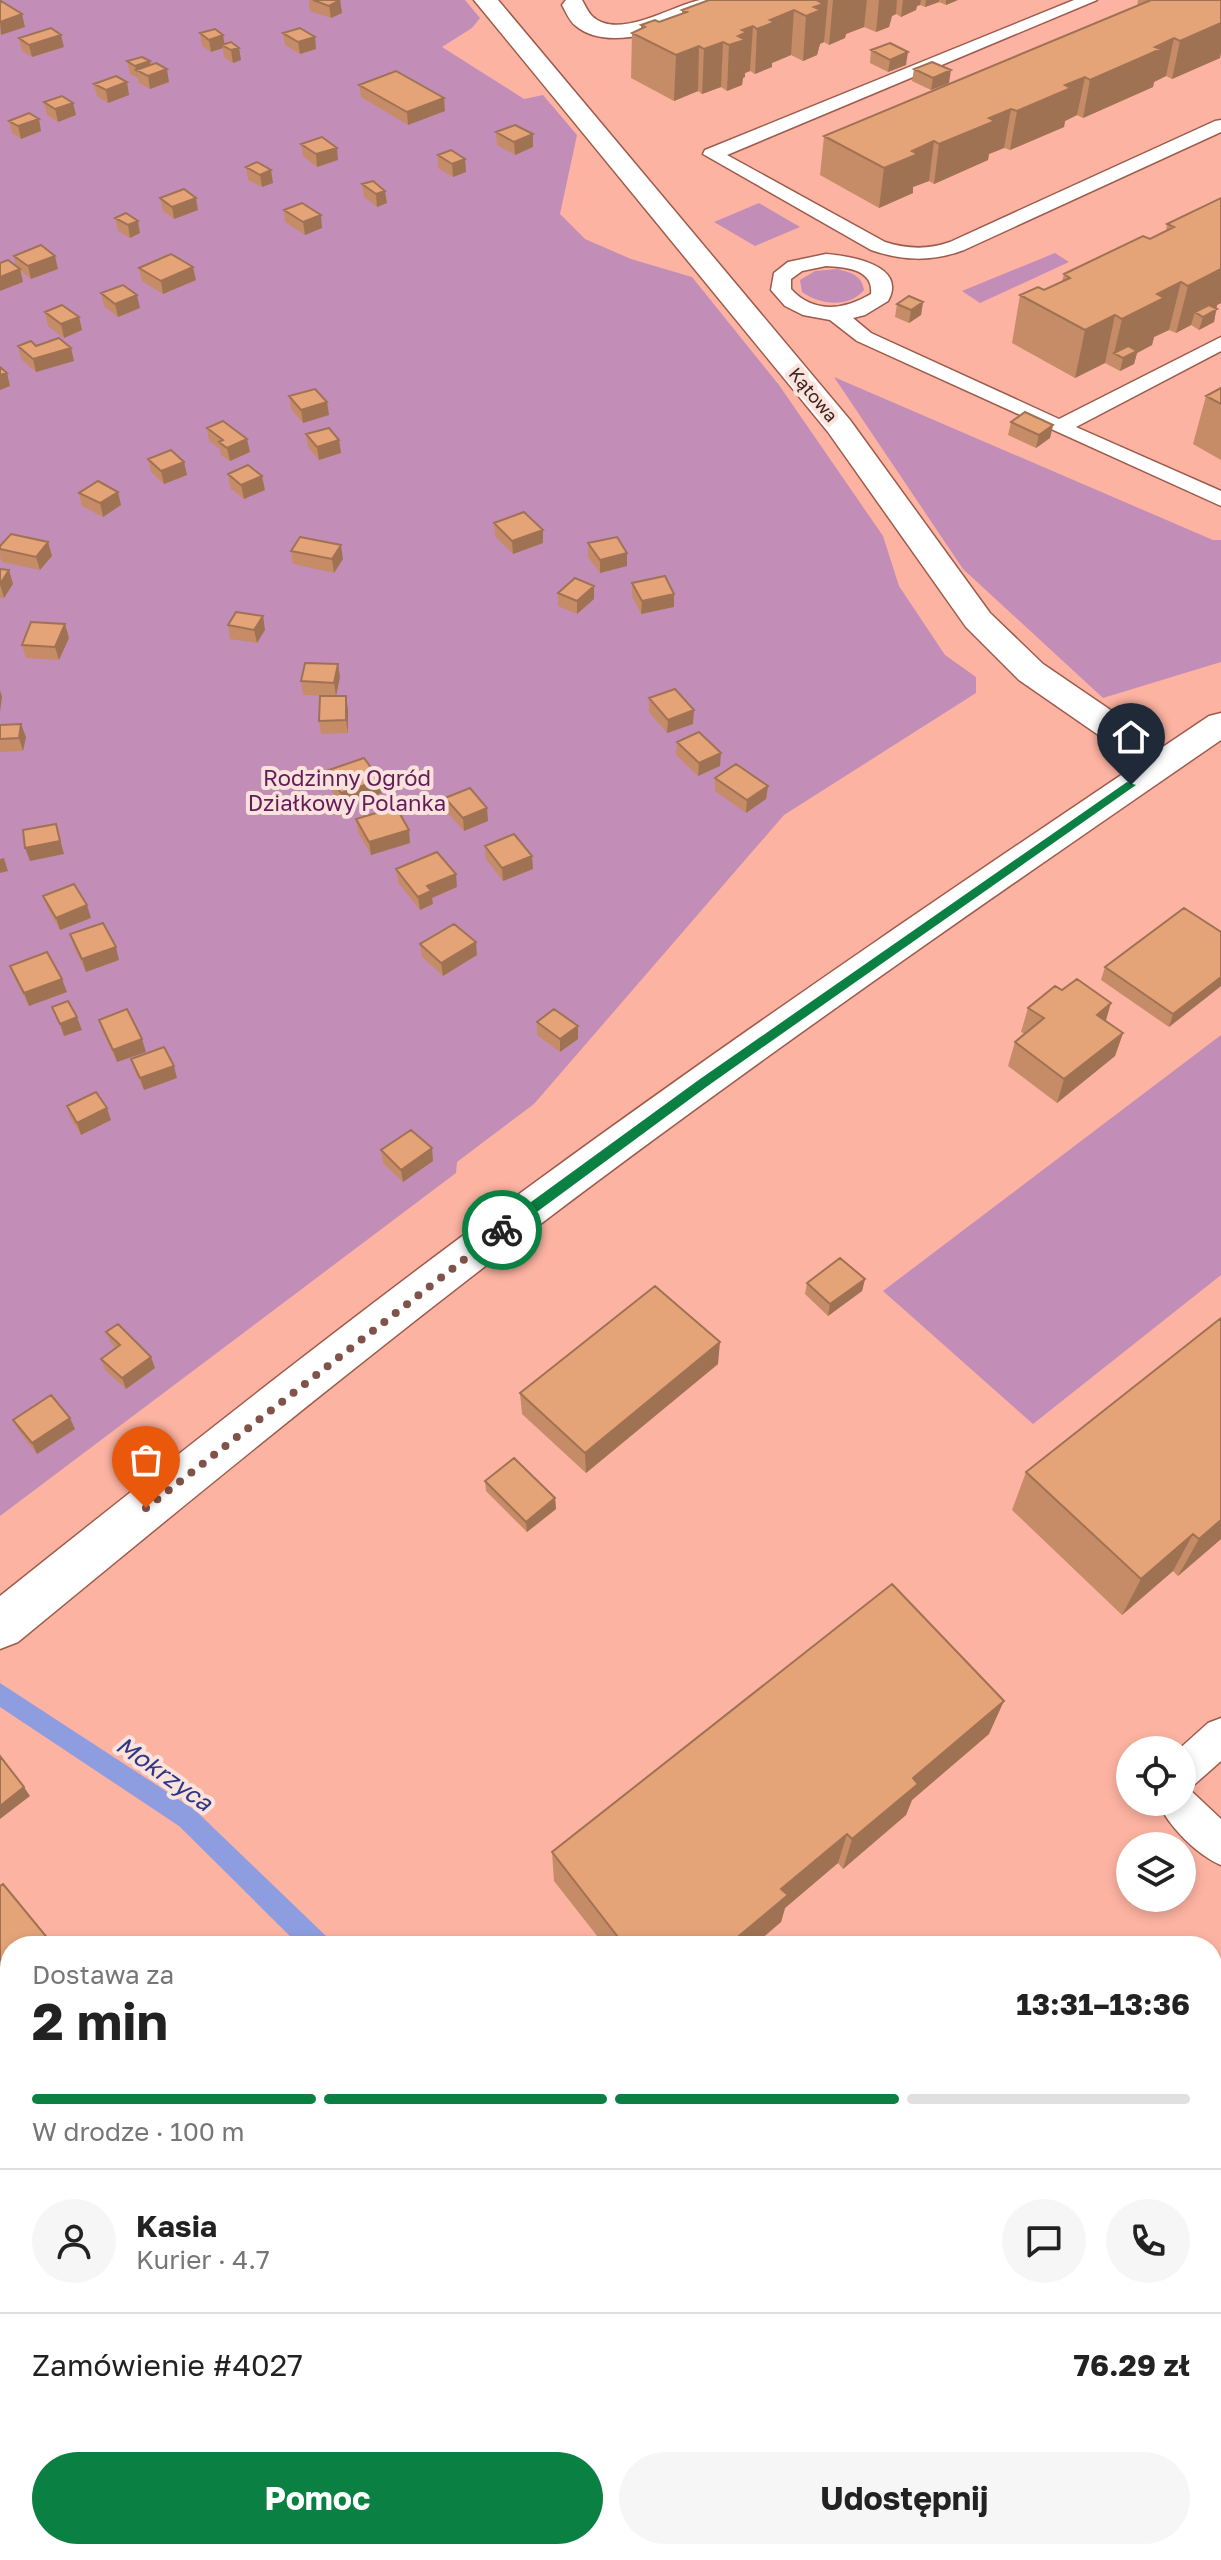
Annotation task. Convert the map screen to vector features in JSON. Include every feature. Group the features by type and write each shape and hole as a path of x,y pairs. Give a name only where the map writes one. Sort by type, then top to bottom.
{"street":[{"name":"Kątowa","path":"486,0 839,426 978,620 1031,672 1162,762"},
{"path":"575,2 577,15 587,24 609,31 632,30 720,0"},
{"path":"0,1626 260,1417 544,1199 704,1082 1221,724"}],"lane":[{"path":"1089,0 712,154 878,246 898,252 931,254 957,246 1221,125"},
{"path":"835,314 873,305 881,297 883,288 880,279 859,265 843,261 809,261 785,272 779,280 779,290 784,298 810,311 835,314 864,337 1221,499"},
{"path":"1059,427 1221,343"},
{"path":"1196,1758 1221,1736"},
{"path":"1191,1816 1221,1846"}],"green space":[{"name":"Rodzinny Ogród Działkowy Polanka","path":"0,0 465,0 480,18 472,28 442,47 524,99 543,95 577,135 560,214 585,239 631,259 692,277 779,385 883,536 899,586 945,655 976,677 976,693 784,815 534,1104 457,1162 456,1173 0,1516"},
{"path":"759,203 800,227 755,246 714,222"},
{"path":"1055,253 1069,262 980,303 962,291"},
{"path":"837,269 858,278 864,290 858,296 834,303 817,300 802,292 800,280 815,271"},
{"path":"834,377 1213,540 1221,540 1221,662 1103,698 963,569"},
{"path":"1221,1035 1221,1275 1033,1424 883,1291"}],"building":[{"path":"313,0 340,0 329,6"},
{"path":"709,0 822,0 818,1 823,4 814,7 821,10 806,16 794,10 757,29 753,26 742,30 747,32 738,36 745,40 729,45 723,42 704,49 699,46 676,55 632,33 645,27 641,25 687,12 682,10"},
{"path":"1151,0 1221,0 1221,23 1180,41 1174,38 1155,47 1161,49 1090,80 1085,77 1065,85 1071,88 1017,111 1011,109 989,118 995,121 939,144 934,141 912,151 918,154 884,168 824,136"},
{"path":"1,1 22,14 0,22"},
{"path":"51,28 61,35 29,45 19,38"},
{"path":"300,28 315,37 298,42 283,33"},
{"path":"215,29 223,35 209,40 200,33"},
{"path":"231,42 239,48 231,50 222,45"},
{"path":"890,43 908,52 890,60 871,50"},
{"path":"142,57 150,61 135,66 127,61"},
{"path":"932,62 951,70 933,78 914,69"},
{"path":"156,63 167,69 148,76 136,70"},
{"path":"396,71 444,98 407,112 359,85"},
{"path":"116,76 127,82 106,90 94,84"},
{"path":"62,96 73,103 55,109 44,102"},
{"path":"29,113 39,119 18,126 9,121"},
{"path":"515,125 533,134 514,142 496,132"},
{"path":"322,137 337,148 316,154 301,144"},
{"path":"451,150 465,159 452,164 438,155"},
{"path":"257,162 271,170 260,175 246,167"},
{"path":"373,181 385,191 376,194 362,184"},
{"path":"184,189 196,198 172,207 160,198"},
{"path":"1221,198 1221,269 1188,286 1181,282 1157,294 1164,298 1122,319 1115,315 1085,330 1020,295 1038,287 1044,290 1070,278 1064,274 1143,236 1150,239 1174,227 1167,224"},
{"path":"302,203 321,215 303,222 284,210"},
{"path":"126,213 138,221 128,225 115,218"},
{"path":"41,245 55,256 28,266 14,256"},
{"path":"171,254 193,267 161,281 139,268"},
{"path":"8,260 20,269 0,277 0,263"},
{"path":"123,285 137,295 115,304 101,293"},
{"path":"909,296 923,302 911,310 897,304"},
{"path":"62,305 79,317 61,324 45,312"},
{"path":"1209,305 1217,309 1203,317 1195,312"},
{"path":"59,338 71,348 33,359 18,346 31,341 36,346"},
{"path":"1128,346 1137,351 1123,358 1114,353"},
{"path":"1221,388 1221,404 1206,396"},
{"path":"315,389 327,402 301,410 289,396"},
{"path":"1025,412 1053,425 1039,435 1011,422"},
{"path":"223,421 247,439 227,448 219,442 223,440 207,428"},
{"path":"329,428 339,440 317,447 306,434"},
{"path":"171,450 184,462 161,471 148,459"},
{"path":"248,465 262,476 241,485 228,474"},
{"path":"98,481 118,492 100,503 79,493"},
{"path":"524,512 543,530 512,541 494,523"},
{"path":"11,534 48,542 36,557 0,549"},
{"path":"300,537 341,545 332,559 291,551"},
{"path":"617,537 627,553 600,560 588,543"},
{"path":"0,569 9,570 0,584"},
{"path":"665,576 674,594 642,601 632,583"},
{"path":"575,578 594,586 577,601 558,593"},
{"path":"236,612 263,616 254,630 228,625"},
{"path":"31,622 65,624 55,647 22,645"},
{"path":"305,663 338,664 334,683 301,681"},
{"path":"675,689 694,710 668,720 649,698"},
{"path":"320,696 346,696 346,720 319,721"},
{"path":"21,724 19,738 0,739 0,725"},
{"path":"699,732 721,753 699,763 677,742"},
{"path":"364,758 380,780 341,793 326,771"},
{"path":"736,764 768,786 747,800 715,778"},
{"path":"470,788 487,808 463,818 445,798"},
{"path":"396,807 409,830 369,842 356,819"},
{"path":"56,824 60,841 25,848 23,830"},
{"path":"514,834 532,856 502,868 485,846"},
{"path":"437,852 456,874 427,886 431,891 418,897 396,869"},
{"path":"74,884 87,905 56,918 43,896"},
{"path":"1184,908 1221,932 1221,977 1173,1014 1105,967"},
{"path":"103,923 116,947 82,959 70,934"},
{"path":"454,924 476,942 441,963 420,944"},
{"path":"47,952 62,979 24,993 10,966"},
{"path":"1077,979 1111,1003 1097,1015 1123,1033 1064,1079 1015,1042 1044,1018 1028,1008 1055,986 1062,990"},
{"path":"68,1001 77,1017 60,1024 52,1007"},
{"path":"127,1009 142,1039 113,1050 99,1020"},
{"path":"554,1009 578,1026 560,1039 537,1022"},
{"path":"164,1047 174,1066 140,1078 131,1059"},
{"path":"96,1092 107,1108 77,1123 67,1106"},
{"path":"411,1130 432,1148 401,1170 381,1150"},
{"path":"840,1258 865,1279 830,1304 807,1283"},
{"path":"655,1286 720,1342 585,1453 520,1393"},
{"path":"1221,1318 1221,1520 1199,1539 1193,1534 1141,1579 1026,1472"},
{"path":"118,1324 151,1357 122,1378 101,1359 120,1345 106,1332"},
{"path":"51,1395 70,1418 32,1443 13,1420"},
{"path":"514,1458 555,1498 526,1522 485,1481"},
{"path":"892,1584 1004,1701 913,1778 918,1784 852,1839 847,1834 781,1889 788,1895 739,1936 617,1936 552,1852"},
{"path":"0,1756 24,1787 0,1806"},
{"path":"3,1884 46,1936 0,1936 0,1886"}],"waterway":[{"name":"Mokrzyca","path":"0,1694 187,1818 308,1936"}],"way so far":[{"path":"146,1508 502,1230"}],"route":[{"path":"502,1230 704,1082 1131,785"}]}
